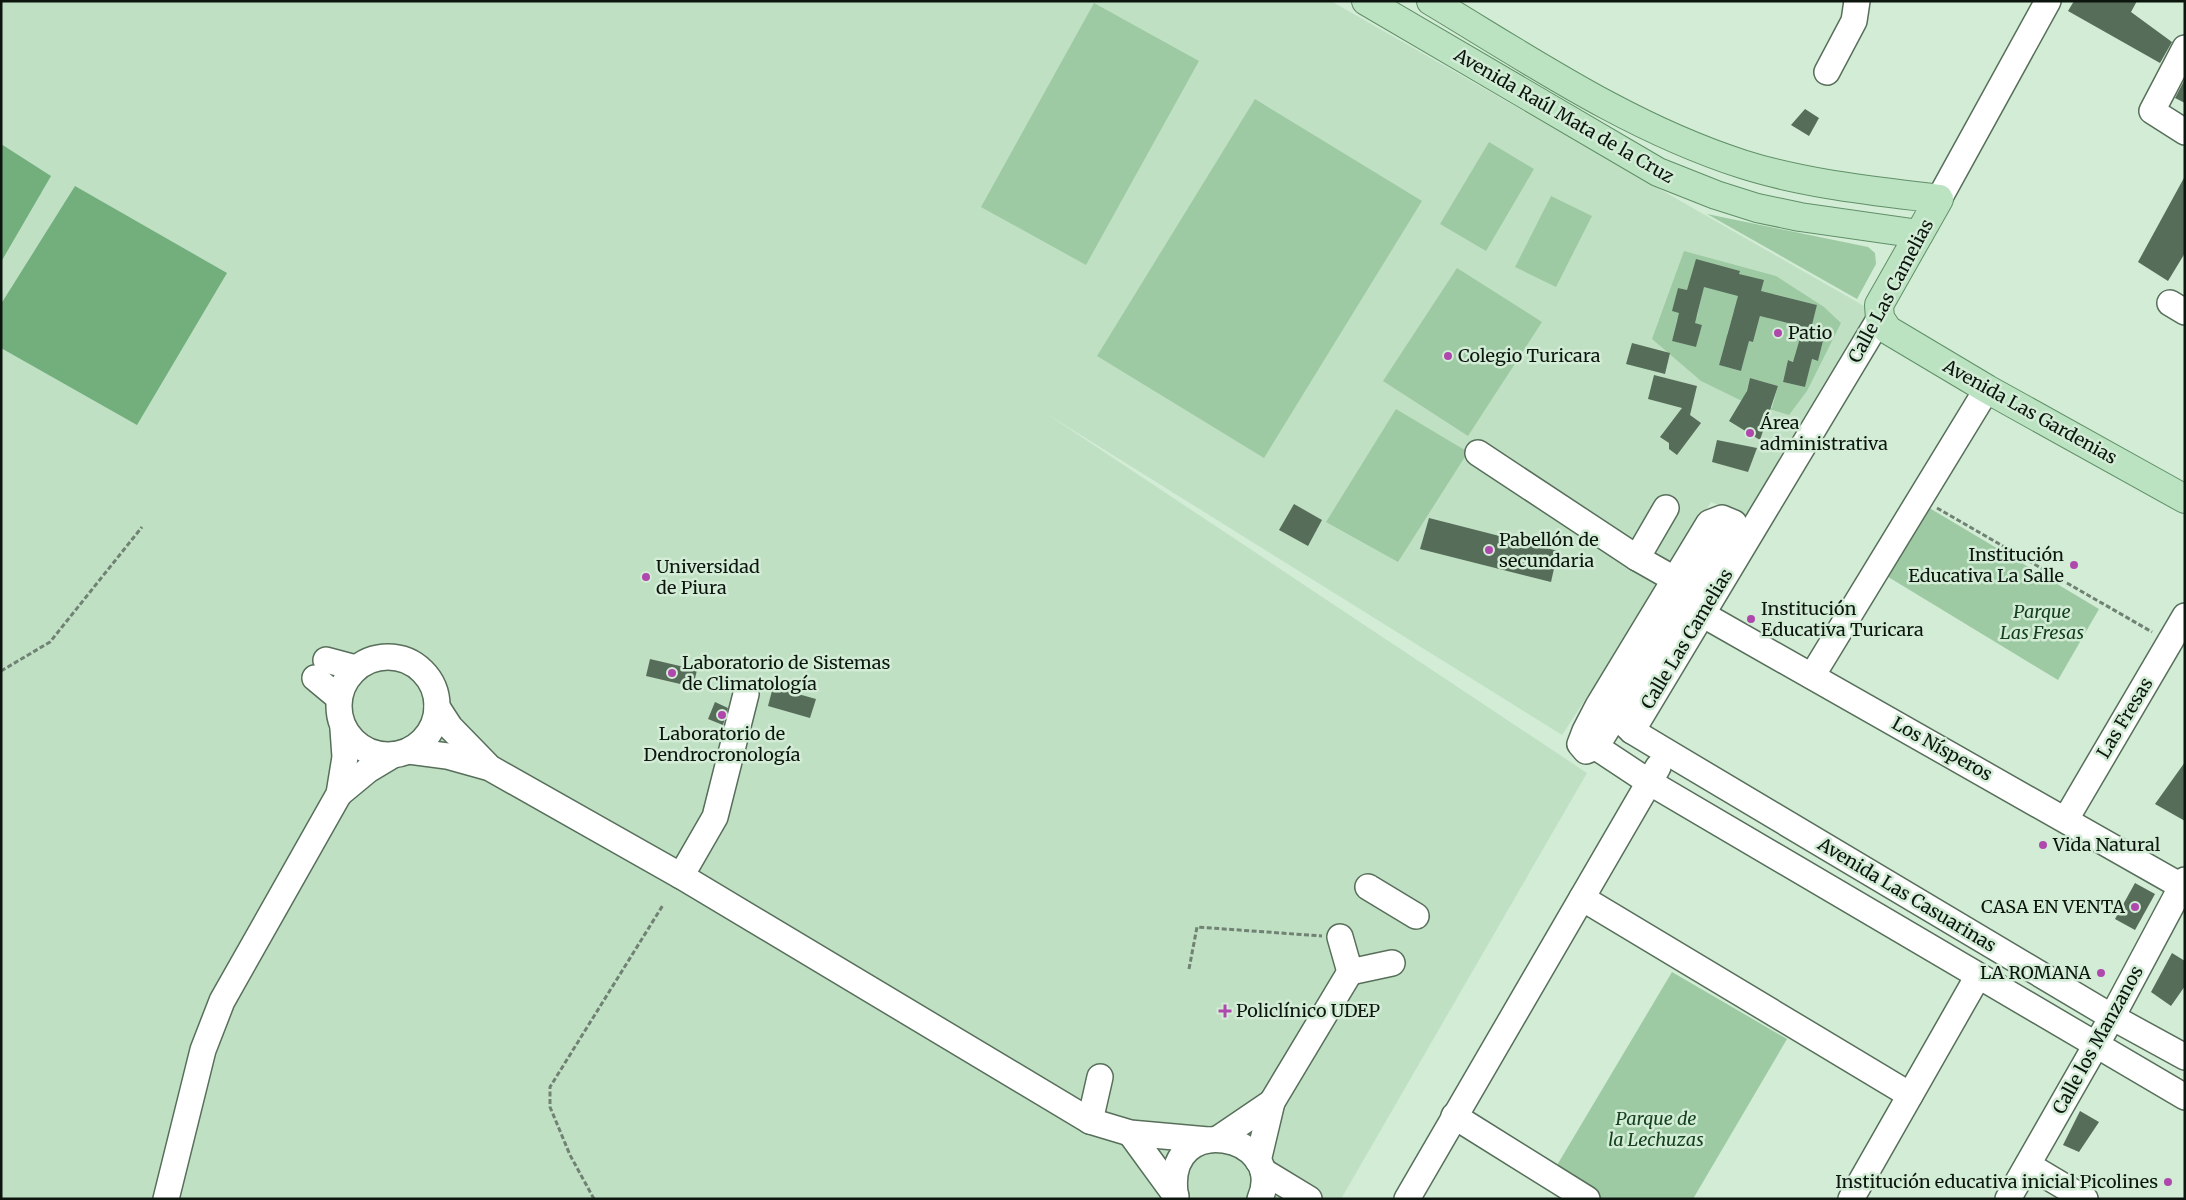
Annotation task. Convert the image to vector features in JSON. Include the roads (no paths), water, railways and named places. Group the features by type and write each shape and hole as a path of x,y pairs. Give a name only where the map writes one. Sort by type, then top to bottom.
{"main road":[{"name":"Avenida Raúl Mata de la Cruz","path":"1366,1 1658,172 1716,195 1757,208 1800,217 1919,234"},
{"name":"Avenida Raúl Mata de la Cruz","path":"1431,1 1602,102 1674,139 1743,164 1810,180 1939,199"},
{"name":"Calle Las Camelias","path":"1880,318 1879,305 1939,199"},
{"path":"1864,226 1884,233 1896,244 1896,266 1888,290"},
{"name":"Avenida Las Gardenias","path":"1880,318 1888,330 1987,389 2185,498"}],"street":[{"path":"1827,72 1854,20 1857,1"},
{"name":"Calle Las Camelias","path":"1939,199 2048,1"},
{"path":"2185,48 2152,111 2185,132"},
{"name":"Calle Las Camelias","path":"1624,723 1702,614 1880,318"},
{"path":"1812,676 1987,389"},
{"path":"1478,453 1637,558 1674,580 1709,523 1722,518 1734,523 1624,723 1596,747"},
{"path":"1637,558 1666,508"},
{"name":"Avenida Las Casuarinas","path":"1674,580 1585,731 1580,744 1586,752 1596,747 1649,782 2185,1097"},
{"name":"Los Nísperos","path":"1702,614 2183,883"},
{"name":"Las Fresas","path":"2066,819 2185,616"},
{"path":"338,794 362,774 401,753 422,741 432,728 437,707 436,693 430,680 421,669 409,661 396,657 368,660 356,668 342,686 338,698 339,719 350,739 369,752 401,753 447,756 490,768 681,876 1090,1121 1130,1133 1231,1140 1241,1145 1260,1166 1309,1199"},
{"path":"338,698 321,669 356,668"},
{"path":"681,876 715,817 746,694"},
{"path":"437,707 450,727 490,768"},
{"name":"Avenida Las Casuarinas","path":"1624,723 1667,752 2112,1017 2185,1057"},
{"path":"166,1199 202,1050 222,1001 338,794 345,757 344,729"},
{"path":"1407,1199 1667,752"},
{"name":"Calle los Manzanos","path":"2008,1199 2112,1017 2183,883"},
{"path":"1368,887 1416,916"},
{"path":"1582,898 1910,1095"},
{"path":"1260,1199 1263,1184 1260,1166 1272,1102 1350,972 1340,937"},
{"path":"1350,972 1392,963"},
{"path":"1851,1199 1978,976"},
{"path":"1090,1121 1100,1077"},
{"path":"1176,1196 1174,1182 1180,1160 1187,1151 1214,1139 1272,1102"},
{"path":"1454,1116 1586,1199"},
{"path":"1130,1133 1176,1196"},
{"path":"2028,1165 2085,1199"}],"place":[{"name":"Patio","path":"1778,333"},
{"name":"Colegio Turicara","path":"1448,356"},
{"name":"Área administrativa","path":"1750,433"},
{"name":"Pabellón de secundaria","path":"1489,550"},
{"name":"Institución Educativa La Salle","path":"2074,565"},
{"name":"Universidad de Piura","path":"646,577"},
{"name":"Institución Educativa Turicara","path":"1751,619"},
{"name":"Laboratorio de Sistemas de Climatología","path":"672,673"},
{"name":"Laboratorio de Dendrocronología","path":"722,715"},
{"name":"Vida Natural","path":"2043,845"},
{"name":"CASA EN VENTA","path":"2135,907"},
{"name":"LA ROMANA","path":"2101,973"},
{"name":"Policlínico UDEP","path":"1225,1011"},
{"name":"Institución educativa inicial Picolines","path":"2168,1182"}],"park label":[{"name":"Parque Las Fresas","path":"2042,622"},
{"name":"Parque de la Lechuzas","path":"1656,1129"}]}
